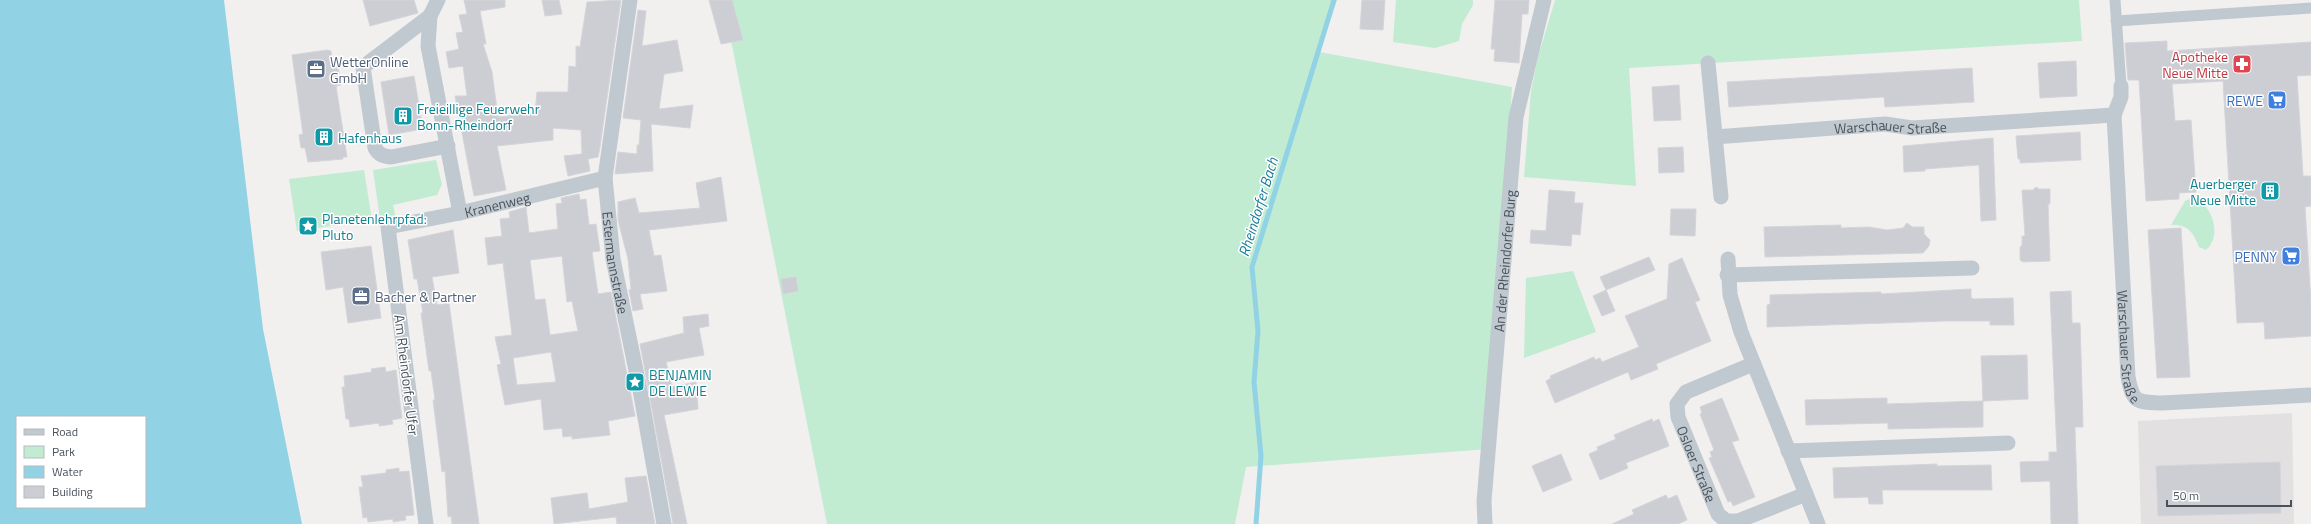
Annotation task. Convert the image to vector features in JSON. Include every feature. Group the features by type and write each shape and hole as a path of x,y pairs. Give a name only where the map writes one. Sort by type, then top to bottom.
{"street":[{"path":"438,0 430,16 428,46 460,213"},
{"name":"Estermannstraße","path":"630,0 605,178 613,259 637,375 664,524"},
{"name":"An der Rheindorfer Burg","path":"1485,524 1484,501 1516,117 1544,0"},
{"name":"Warschauer Straße","path":"2114,0 2121,86 2121,97 2114,115 2128,377 2132,396 2137,400 2144,402 2162,403 2311,394"},
{"path":"2116,20 2311,8"},
{"path":"430,16 363,67 365,82 375,148 378,153 391,157 448,146"},
{"path":"1708,63 1721,197"},
{"name":"Warschauer Straße","path":"1715,136 1885,124 1912,128 2114,115"},
{"name":"Kranenweg","path":"388,227 460,213 605,178"},
{"name":"Am Rheindorfer Ufer","path":"388,227 426,524"},
{"path":"1728,259 1727,275 1730,295 1753,364 1818,524"},
{"path":"1727,275 1972,268"},
{"name":"Osloer Straße","path":"1753,364 1686,392 1677,404 1678,417 1718,514 1726,521 1738,521 1806,494"},
{"path":"1788,451 2008,443"}],"shaded area":[{"path":"2292,413 2294,524 2141,524 2138,421"}],"green space":[{"path":"723,0 1337,0 1319,52 1512,87 1489,449 1246,467 1235,524 827,524"},
{"path":"1396,0 1473,0 1473,5 1462,24 1459,41 1435,48 1393,42"},
{"path":"1555,0 2079,0 2082,41 1629,68 1636,186 1524,177 1531,91 1538,57"},
{"path":"436,160 442,184 437,195 393,205 396,218 380,219 373,170"},
{"path":"364,170 372,220 297,231 289,179"},
{"path":"2194,197 2206,207 2213,221 2214,237 2206,250 2199,247 2189,230 2182,226 2171,225 2185,201"},
{"path":"1573,271 1596,332 1524,358 1526,278"}],"water":[{"path":"0,0 224,0 263,329 302,524 0,524"}],"building":[{"path":"363,0 414,0 418,13 370,26"},
{"path":"464,0 505,0 505,7 480,11 486,44 483,44 492,72 498,117 535,113 537,92 568,92 569,66 576,67 576,46 580,47 587,2 621,0 600,147 598,157 588,159 590,171 568,176 564,156 582,154 581,130 553,128 553,140 497,146 506,190 474,196 455,96 467,96 463,66 449,68 446,52 459,49 456,33 463,32 459,15 467,14"},
{"path":"542,0 559,0 562,14 545,16"},
{"path":"709,0 732,0 743,40 721,44"},
{"path":"1362,0 1385,0 1383,30 1360,29"},
{"path":"1495,0 1529,0 1528,14 1522,14 1519,63 1494,61 1495,49 1491,49"},
{"path":"638,10 646,11 642,46 677,40 683,71 664,74 659,109 693,105 690,128 651,124 653,171 615,174 618,152 637,154 637,145 639,145 641,120 623,118"},
{"name":"Auerberger Neue Mitte","path":"2167,41 2167,51 2311,42 2311,75 2297,76 2303,176 2311,176 2311,206 2305,207 2311,302 2311,336 2265,339 2264,322 2237,323 2223,81 2172,84 2175,121 2191,120 2196,192 2179,193 2179,199 2146,201 2139,80 2128,80 2125,43"},
{"path":"327,50 331,51 332,60 337,59 341,85 336,86 347,157 343,157 343,159 308,162 305,148 301,148 299,135 303,134 292,55"},
{"path":"2076,61 2077,96 2040,98 2038,63"},
{"path":"1972,68 1974,102 1885,107 1884,97 1729,107 1727,82"},
{"name":"Freieillige Feuerwehr Bonn-Rheindorf","path":"414,76 423,129 389,135 381,82"},
{"path":"1679,85 1681,120 1654,121 1652,87"},
{"path":"2080,132 2081,160 2020,163 2020,159 2018,159 2016,136"},
{"path":"1993,138 1996,220 1981,221 1979,165 1904,172 1903,146"},
{"path":"1683,147 1684,172 1659,173 1658,148"},
{"path":"721,177 727,221 649,230 654,256 661,255 667,291 640,294 643,309 633,311 629,290 631,289 628,259 618,220 618,202 635,198 639,213 700,208 696,183"},
{"path":"2036,187 2039,189 2050,189 2050,204 2048,204 2050,261 2023,262 2020,260 2022,236 2025,236 2022,190 2033,190"},
{"path":"1549,190 1575,192 1574,203 1583,203 1580,235 1572,234 1571,246 1530,243 1531,230 1546,231"},
{"path":"579,194 580,200 586,199 589,225 596,224 600,251 592,252 598,294 611,292 635,416 608,421 610,435 572,439 572,436 563,437 562,428 544,430 541,399 505,405 497,365 501,364 495,337 512,335 503,263 488,265 485,238 502,236 500,219 510,218 509,212 526,207 529,233 558,229 556,204 562,203 561,198","holes":["562,256 567,302 572,301 578,331 550,335 545,299 535,300 530,260","551,352 556,382 517,385 513,358"]},
{"path":"1671,209 1696,209 1695,236 1670,235"},
{"path":"1907,223 1912,227 1924,227 1924,234 1930,240 1929,246 1923,253 1765,257 1764,227 1841,225 1841,228 1869,227 1887,230 1903,228"},
{"path":"2181,228 2190,377 2157,378 2148,230"},
{"path":"453,230 459,273 432,277 437,305 449,303 479,524 452,524 451,516 448,517 445,471 442,472 433,400 435,400 431,371 429,371 421,313 423,313 417,279 414,279 408,240"},
{"path":"371,246 381,318 348,323 343,287 326,290 321,252"},
{"path":"1649,257 1655,270 1606,290 1600,277"},
{"path":"1682,258 1700,300 1695,302 1711,341 1656,364 1658,369 1631,380 1628,372 1555,403 1546,381 1551,378 1550,376 1594,357 1595,360 1600,358 1602,362 1639,347 1625,316 1667,299 1669,264"},
{"path":"796,277 798,291 783,294 781,279"},
{"path":"1971,289 1971,298 1974,299 2013,298 2014,325 1990,325 1990,321 1945,321 1767,327 1767,305 1770,304 1770,295 1881,292 1881,294"},
{"path":"1606,290 1615,311 1602,316 1593,296"},
{"path":"2071,291 2072,323 2080,323 2081,354 2083,427 2075,427 2078,524 2051,524 2050,481 2021,482 2020,462 2049,461 2049,452 2057,452 2050,292"},
{"path":"708,314 709,326 699,328 704,355 666,362 672,387 696,382 698,409 664,415 687,524 673,524 640,344 684,333 683,317"},
{"path":"2027,355 2028,399 1983,401 1981,356"},
{"path":"385,367 386,372 396,370 402,418 392,420 393,424 379,426 379,423 350,427 349,419 346,419 342,387 345,387 344,376 372,372 371,369"},
{"path":"1722,398 1739,440 1732,442 1755,497 1733,506 1731,501 1728,502 1709,458 1712,457 1710,452 1714,450 1700,414 1702,413 1700,407"},
{"path":"1887,398 1887,404 1983,401 1983,427 1888,429 1888,423 1806,425 1805,400"},
{"path":"1652,419 1653,422 1659,419 1669,446 1626,463 1628,468 1600,480 1589,454 1598,450 1597,447 1616,439 1614,435"},
{"path":"1561,454 1572,480 1543,492 1532,466"},
{"path":"2280,462 2281,513 2158,516 2156,466"},
{"path":"1937,464 1937,466 1991,465 1992,490 1882,490 1883,504 1869,504 1868,497 1834,498 1833,468"},
{"path":"399,468 399,472 409,471 414,515 405,516 406,520 393,522 393,519 368,522 367,517 363,518 359,487 363,487 361,476 386,473 386,470"},
{"path":"646,476 655,524 617,524 616,517 554,524 551,498 587,493 589,509 628,502 625,478"},
{"path":"1666,495 1668,499 1677,495 1687,520 1678,524 1612,524 1634,514 1632,510"}],"waterway":[{"name":"Rheindorfer Bach","path":"1256,524 1261,456 1254,382 1258,331 1252,267 1334,0"}],"place":[{"name":"Apotheke Neue Mitte","path":"2242,64"},
{"name":"WetterOnline GmbH","path":"316,69"},
{"name":"REWE","path":"2277,100"},
{"name":"Freieillige Feuerwehr Bonn-Rheindorf","path":"403,116"},
{"name":"Hafenhaus","path":"324,137"},
{"name":"Auerberger Neue Mitte","path":"2270,191"},
{"name":"Planetenlehrpfad: Pluto","path":"308,226"},
{"name":"PENNY","path":"2291,256"},
{"name":"Bacher & Partner","path":"361,296"},
{"name":"BENJAMIN DE LEWIE","path":"635,382"}]}
